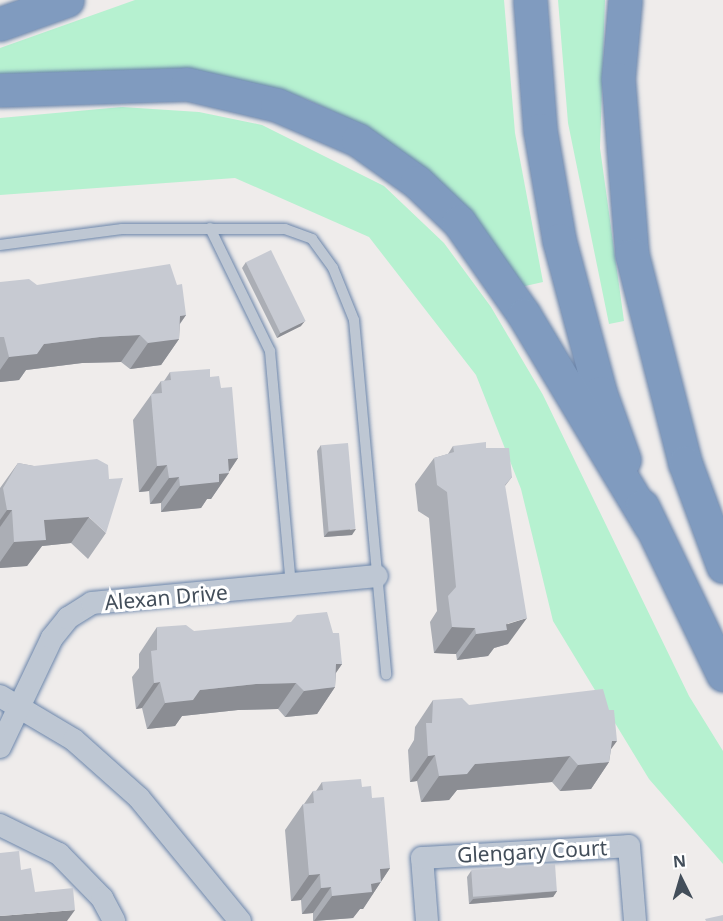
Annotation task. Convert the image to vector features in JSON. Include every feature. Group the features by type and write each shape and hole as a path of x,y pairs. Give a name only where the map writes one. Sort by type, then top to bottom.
{"highway":[{"path":"0,24 67,0"},
{"path":"530,0 540,130 572,297 600,393 650,525"},
{"path":"625,0 618,79 632,255 665,397 723,566"},
{"path":"0,90 110,82 187,84 277,105 358,140 417,182 459,222 524,315 650,525 723,674"}],"street":[{"name":"Alexan Drive","path":"0,747 52,638 68,618 92,603 291,586 377,576"},
{"path":"0,696 74,740 139,798 240,921"},
{"path":"0,825 59,854 102,898 114,921"},
{"name":"Glengary Court","path":"427,921 422,858 629,846 635,921"}],"lane":[{"path":"210,228 270,351 291,586"},
{"path":"0,245 122,229 285,229 312,239 333,268 354,320 386,675"}],"green space":[{"path":"135,0 504,0 515,133 543,282 521,287 343,116 306,99 265,86 0,77 0,48"},
{"path":"558,0 605,0 600,148 624,321 609,324 568,123"},
{"path":"122,107 199,112 262,125 384,186 444,243 491,307 543,395 689,696 723,751 723,864 649,779 553,621 521,489 476,375 369,237 235,178 0,195 0,118"}],"building":[{"path":"271,250 306,321 280,333 246,262"},
{"path":"170,264 177,285 182,284 186,315 180,316 179,339 148,343 140,335 100,337 44,344 37,354 9,357 4,337 0,337 0,282 29,279 37,285"},
{"path":"210,369 210,377 219,376 221,388 232,387 238,458 228,459 229,473 219,474 219,482 180,486 179,477 169,478 167,465 157,466 151,394 162,393 161,381 171,380 170,372"},
{"path":"486,442 486,448 509,448 512,477 505,485 527,618 506,624 507,630 476,634 475,628 452,627 448,596 456,587 447,492 437,485 434,458 454,452 453,446"},
{"path":"348,443 355,529 329,531 321,445"},
{"path":"97,459 108,465 109,479 123,478 106,533 89,517 44,520 46,540 14,542 12,510 7,510 3,488 18,463 34,466"},
{"path":"327,612 333,633 339,633 342,664 336,664 335,687 304,691 296,683 256,684 200,690 193,700 165,703 160,682 154,683 151,651 157,650 157,627 186,625 194,631 291,622 297,615"},
{"path":"603,689 609,710 614,710 617,741 612,741 609,762 578,765 570,756 475,764 467,774 439,776 435,755 428,756 426,723 432,723 433,700 462,698 469,705"},
{"path":"361,779 362,787 371,786 372,798 384,797 390,868 380,869 381,882 371,884 372,892 332,896 331,887 321,888 320,874 309,875 303,804 314,803 313,791 323,790 322,782"},
{"path":"19,851 21,870 31,868 35,892 73,888 75,910 0,916 0,853"},
{"path":"555,864 557,891 473,897 471,870"},
{"path":"723,915 723,921 706,921 705,919"}]}
